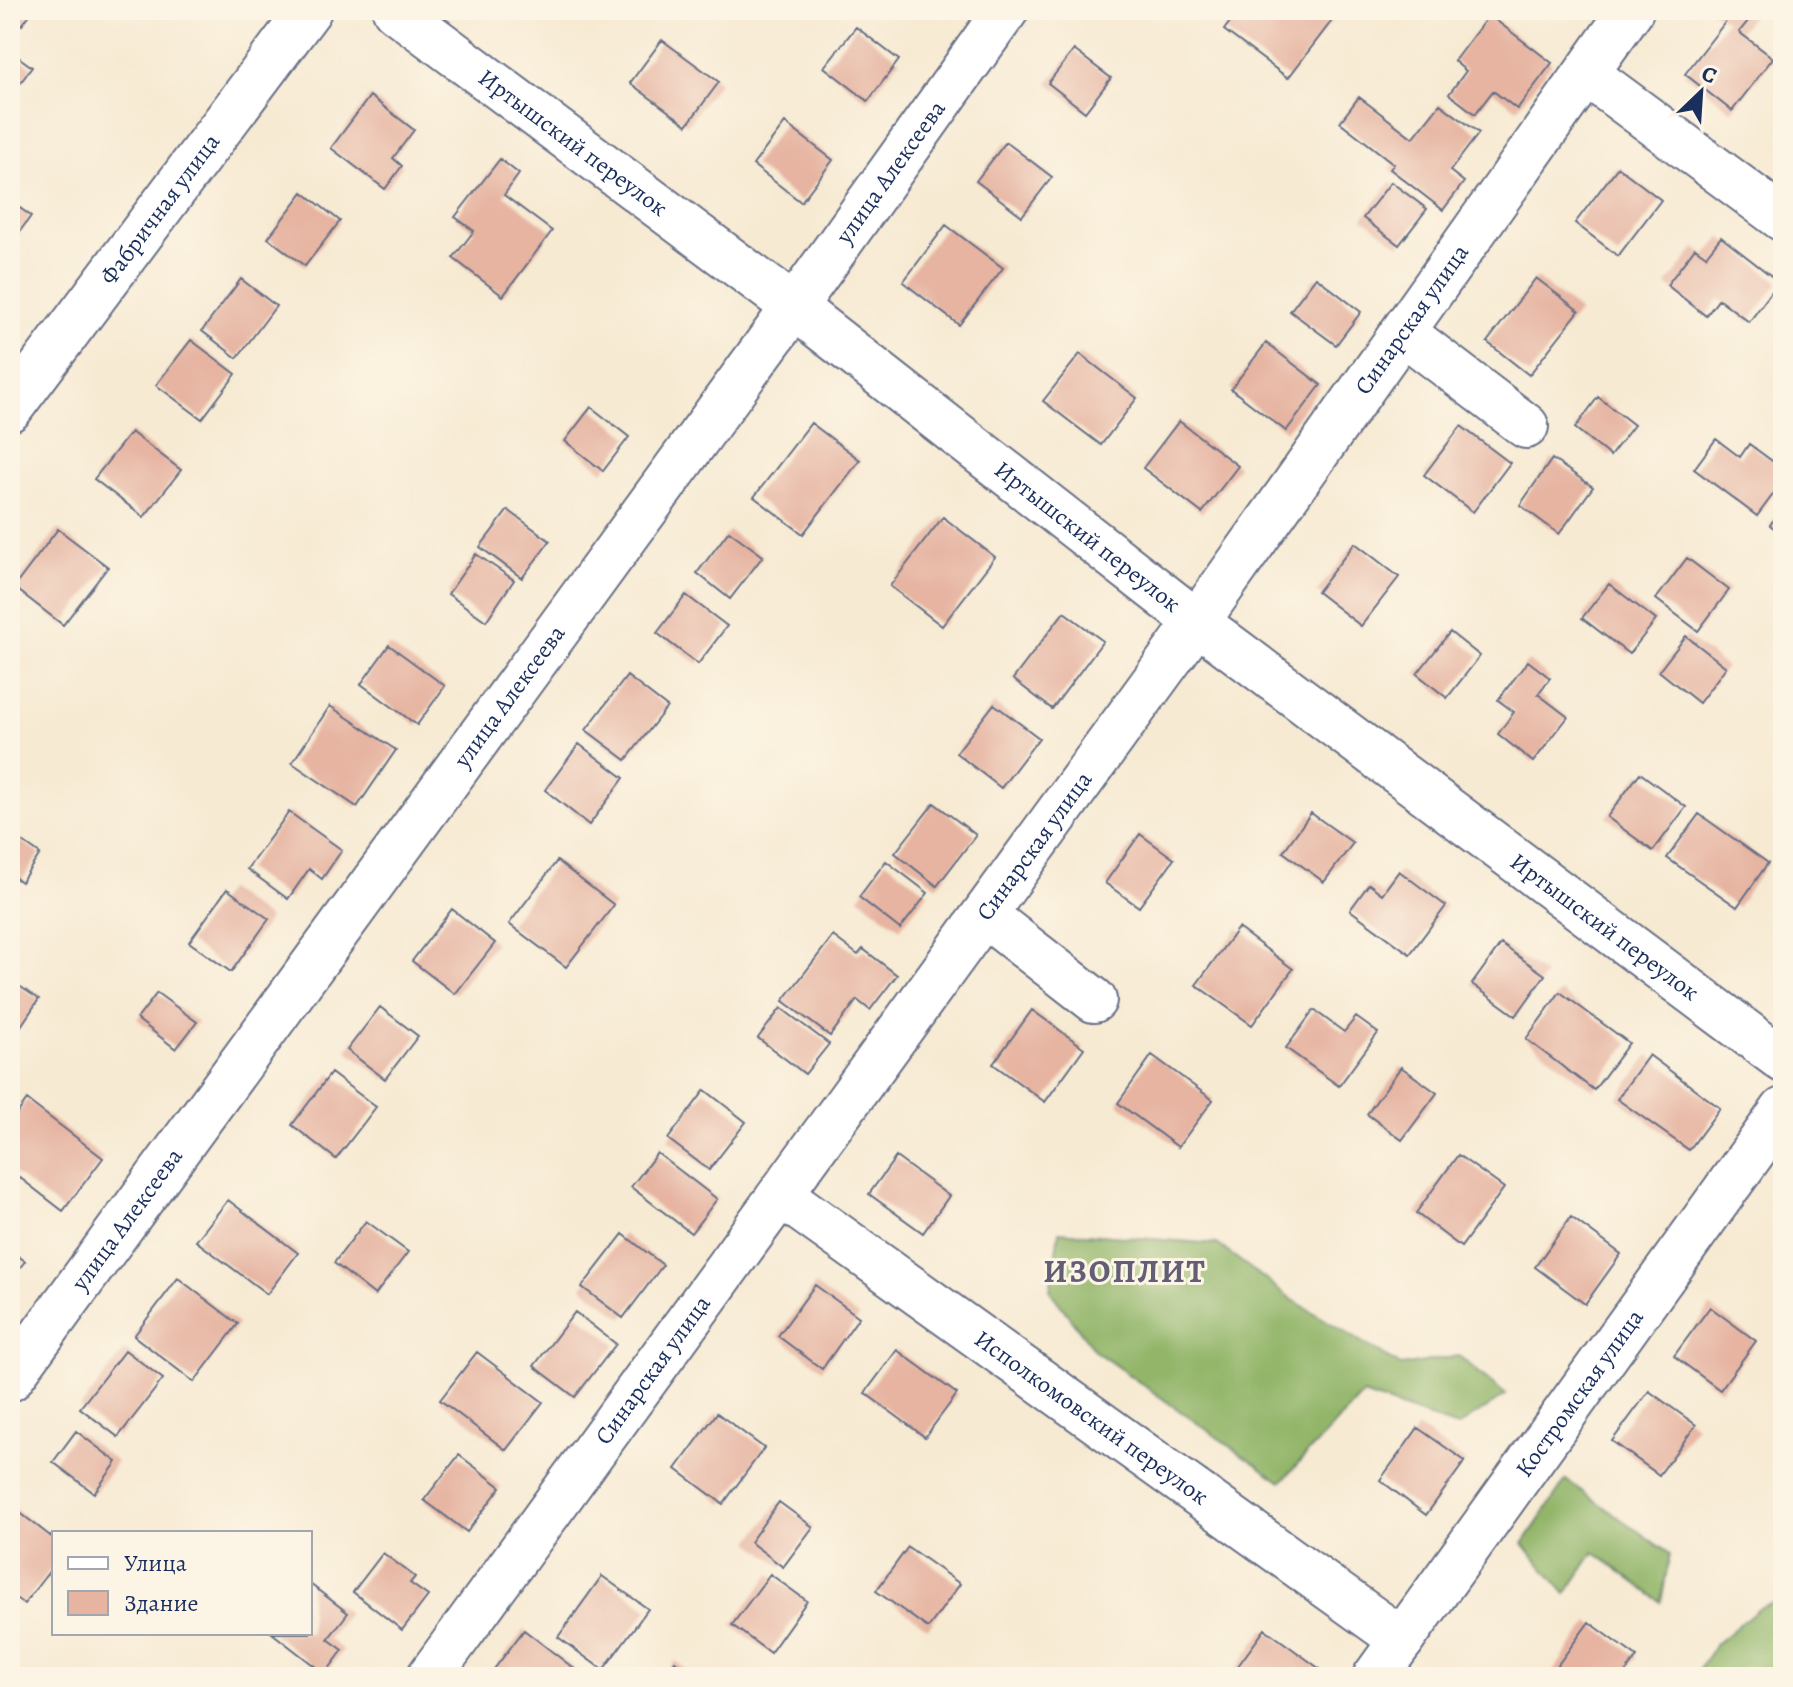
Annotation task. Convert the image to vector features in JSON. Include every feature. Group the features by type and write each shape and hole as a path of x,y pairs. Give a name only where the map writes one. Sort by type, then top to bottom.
{"street":[{"name":"Иртышский переулок","path":"395,10 794,307 1197,622 1783,1060"},
{"name":"улица Алексеева","path":"10,1379 794,307 1006,10"},
{"name":"Синарская улица","path":"429,1677 1197,622 1631,10"},
{"name":"Фабричная улица","path":"10,409 296,15"},
{"path":"1587,74 1783,219"},
{"path":"1404,333 1526,426"},
{"path":"985,915 1094,1000"},
{"name":"Костромская улица","path":"1375,1677 1783,1110"},
{"name":"Исполкомовский переулок","path":"781,1195 1402,1640"}],"green space":[{"path":"1059,1232 1217,1244 1293,1300 1401,1366 1459,1356 1506,1395 1457,1427 1363,1394 1281,1482 1095,1351 1050,1291"},
{"path":"1566,1480 1670,1554 1661,1602 1594,1552 1566,1594 1523,1544"},
{"path":"1783,1600 1783,1677 1694,1677 1716,1644 1759,1608"}],"building":[{"path":"10,10 33,10 22,25 10,15"},
{"path":"1239,10 1340,10 1288,78 1224,30"},
{"path":"1711,10 1757,10 1739,32 1773,58 1732,111 1685,74 1726,21"},
{"path":"1489,15 1552,63 1517,109 1493,91 1475,114 1449,94 1466,71 1454,61"},
{"path":"856,27 899,60 868,101 824,67"},
{"path":"662,40 719,82 687,125 630,83"},
{"path":"1074,50 1111,78 1085,112 1048,83"},
{"path":"10,51 32,67 10,97"},
{"path":"370,96 414,130 393,158 402,166 385,189 331,148"},
{"path":"1359,97 1413,138 1440,104 1479,133 1450,171 1464,182 1443,210 1390,169 1394,164 1340,122"},
{"path":"785,123 833,160 801,202 753,165"},
{"path":"1006,142 1052,177 1022,216 976,181"},
{"path":"500,159 519,174 504,195 552,231 503,296 453,258 474,231 455,217"},
{"path":"1618,167 1661,200 1618,256 1575,223"},
{"path":"1391,182 1427,209 1399,245 1363,218"},
{"path":"303,192 340,221 305,266 268,238"},
{"path":"10,201 31,216 10,245"},
{"path":"946,225 1003,268 959,325 903,282"},
{"path":"1721,237 1779,282 1749,322 1719,299 1706,316 1667,285 1695,248 1706,256"},
{"path":"1316,277 1361,312 1336,345 1290,311"},
{"path":"1536,278 1579,311 1529,375 1487,342"},
{"path":"241,279 276,306 237,358 202,331"},
{"path":"191,340 236,374 202,419 156,385"},
{"path":"1266,343 1321,385 1286,431 1231,389"},
{"path":"1080,354 1137,398 1101,445 1043,401"},
{"path":"1598,397 1634,425 1610,456 1575,428"},
{"path":"591,407 629,437 603,471 565,441"},
{"path":"1179,421 1238,466 1202,513 1143,468"},
{"path":"811,423 860,460 803,534 754,497"},
{"path":"1461,426 1510,463 1473,512 1424,475"},
{"path":"131,432 181,470 144,517 94,479"},
{"path":"1716,439 1740,457 1749,444 1783,469 1783,481 1757,516 1694,469"},
{"path":"1552,459 1593,487 1559,534 1520,505"},
{"path":"1783,507 1783,535 1770,525"},
{"path":"508,510 550,541 522,578 480,547"},
{"path":"943,517 995,557 942,626 890,586"},
{"path":"58,529 108,567 63,625 14,587"},
{"path":"729,531 763,556 730,599 697,573"},
{"path":"1355,543 1399,577 1361,626 1317,592"},
{"path":"476,554 514,580 486,621 448,594"},
{"path":"1687,558 1729,590 1698,631 1656,599"},
{"path":"1609,584 1656,620 1629,654 1582,618"},
{"path":"686,595 727,626 698,664 657,633"},
{"path":"1064,612 1103,641 1052,709 1013,679"},
{"path":"1450,632 1480,656 1447,698 1417,674"},
{"path":"1686,636 1726,667 1699,703 1659,671"},
{"path":"389,645 445,686 417,725 361,684"},
{"path":"1528,661 1550,678 1538,694 1568,717 1533,762 1498,734 1514,712 1498,700"},
{"path":"627,676 667,707 626,760 586,730"},
{"path":"994,704 1039,738 1001,788 956,753"},
{"path":"330,706 396,750 357,807 292,763"},
{"path":"579,744 624,778 589,825 545,790"},
{"path":"1640,773 1686,807 1653,851 1607,817"},
{"path":"934,803 976,835 937,886 895,853"},
{"path":"289,812 342,850 322,879 309,869 288,899 247,869"},
{"path":"1311,813 1353,843 1324,882 1283,852"},
{"path":"1699,814 1768,863 1737,907 1667,858"},
{"path":"10,833 40,854 21,882 10,874"},
{"path":"1140,834 1174,859 1139,907 1105,883"},
{"path":"557,861 614,905 566,967 509,924"},
{"path":"886,861 928,893 900,929 859,897"},
{"path":"1399,871 1446,906 1410,954 1350,910 1369,884 1382,894"},
{"path":"227,889 269,919 231,972 189,942"},
{"path":"452,909 495,943 455,994 412,961"},
{"path":"1238,928 1293,969 1252,1025 1196,985"},
{"path":"833,936 858,955 863,949 897,975 870,1010 857,1000 830,1036 783,1001"},
{"path":"1501,944 1545,975 1516,1016 1472,984"},
{"path":"10,980 39,999 17,1032 10,1028"},
{"path":"1560,992 1629,1043 1594,1090 1526,1039"},
{"path":"157,993 197,1022 176,1049 137,1019"},
{"path":"380,1007 418,1036 385,1079 347,1050"},
{"path":"781,1008 829,1044 805,1074 758,1038"},
{"path":"1032,1010 1084,1048 1045,1102 993,1064"},
{"path":"1314,1010 1344,1032 1356,1017 1378,1033 1339,1086 1286,1048"},
{"path":"1152,1055 1213,1100 1178,1147 1118,1103"},
{"path":"1649,1055 1720,1108 1689,1150 1617,1099"},
{"path":"1401,1067 1437,1093 1402,1140 1367,1114"},
{"path":"331,1073 376,1107 336,1159 292,1125"},
{"path":"705,1090 746,1122 709,1170 668,1139"},
{"path":"27,1100 103,1158 63,1211 10,1170 10,1123"},
{"path":"657,1153 717,1199 691,1233 631,1187"},
{"path":"1458,1155 1504,1188 1461,1247 1416,1213"},
{"path":"896,1157 949,1196 923,1233 869,1194"},
{"path":"228,1200 298,1253 267,1294 196,1241"},
{"path":"1571,1217 1621,1254 1585,1304 1535,1267"},
{"path":"366,1221 408,1252 375,1295 334,1263"},
{"path":"623,1234 663,1265 623,1318 582,1287"},
{"path":"10,1250 25,1261 10,1281"},
{"path":"178,1278 238,1324 194,1382 134,1336"},
{"path":"815,1285 859,1317 822,1369 778,1336"},
{"path":"1710,1307 1756,1341 1720,1390 1674,1356"},
{"path":"575,1312 616,1344 575,1397 534,1366"},
{"path":"125,1350 163,1379 118,1437 80,1408"},
{"path":"897,1350 957,1394 925,1437 865,1393"},
{"path":"477,1352 543,1402 506,1450 440,1400"},
{"path":"1649,1391 1696,1425 1659,1475 1612,1441"},
{"path":"717,1413 764,1448 723,1504 676,1469"},
{"path":"1418,1428 1465,1461 1426,1515 1380,1480"},
{"path":"76,1431 117,1462 94,1493 53,1462"},
{"path":"459,1455 501,1487 467,1532 424,1500"},
{"path":"779,1502 813,1527 783,1567 750,1542"},
{"path":"14,1508 52,1537 52,1568 24,1604 10,1594 10,1514"},
{"path":"908,1547 960,1584 928,1628 876,1591"},
{"path":"383,1553 415,1577 410,1583 428,1596 402,1630 353,1592"},
{"path":"770,1574 807,1601 770,1653 732,1625"},
{"path":"602,1576 648,1609 603,1670 558,1637"},
{"path":"312,1586 348,1613 328,1639 343,1650 325,1674 275,1635 312,1635"},
{"path":"1589,1622 1637,1657 1622,1677 1549,1677"},
{"path":"1265,1629 1324,1672 1320,1677 1244,1677 1235,1670"},
{"path":"524,1630 585,1677 488,1677"},
{"path":"675,1661 696,1677 664,1677"}],"district":[{"name":"ИЗОПЛИТ","path":"1125,1271"}]}
